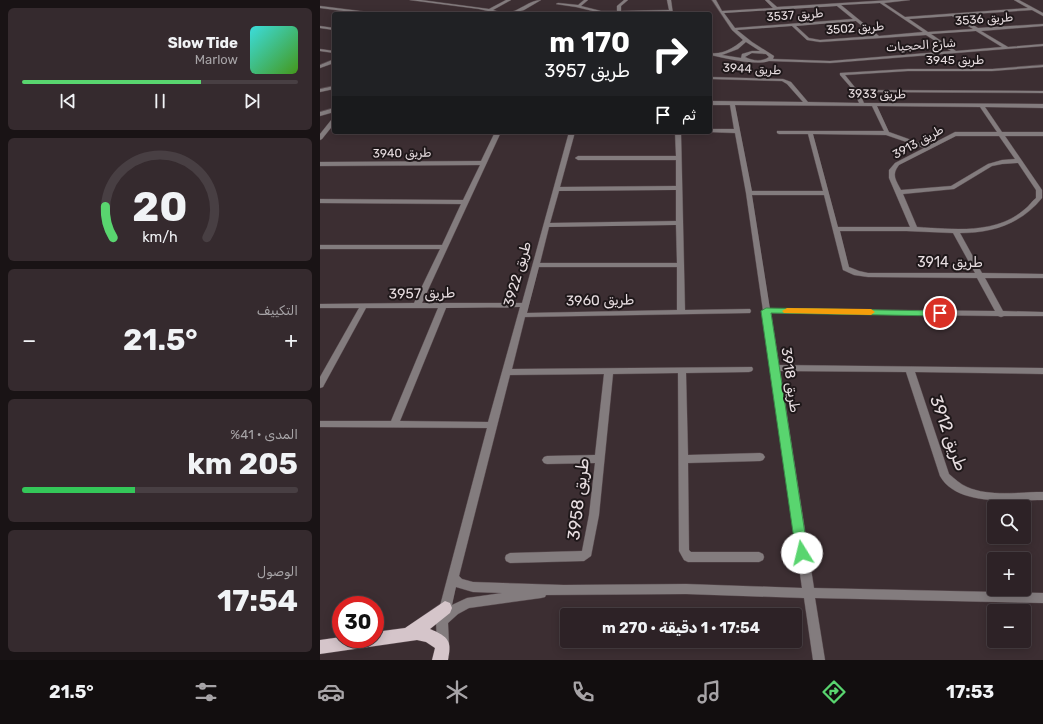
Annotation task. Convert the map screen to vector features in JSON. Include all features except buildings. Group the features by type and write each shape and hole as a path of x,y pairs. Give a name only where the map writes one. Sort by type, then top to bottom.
{"main road":[{"path":"408,634 444,614"},
{"path":"320,647 408,634 424,634 431,636 441,653"}],"street":[{"path":"412,0 498,12"},
{"path":"490,10 509,0"},
{"path":"513,12 523,9 539,0"},
{"path":"578,6 586,0"},
{"path":"619,12 619,6 626,0"},
{"path":"558,4 578,6 592,11 671,12 669,0"},
{"path":"714,0 733,29 746,42 769,56"},
{"path":"768,0 777,9"},
{"path":"721,12 908,0"},
{"name":"طريق 3536","path":"1016,0 1043,15"},
{"path":"881,2 955,52"},
{"path":"838,5 878,36"},
{"path":"320,7 360,12"},
{"name":"طريق 3536","path":"904,18 1032,9"},
{"path":"952,15 1006,48"},
{"name":"طريق 3537","path":"733,29 857,20"},
{"name":"طريق 3502","path":"793,25 811,41 926,33"},
{"name":"طريق 3536","path":"926,33 1043,25"},
{"path":"320,27 332,29"},
{"path":"746,42 747,53 743,57 747,60"},
{"path":"719,55 746,42"},
{"name":"شارع الحجيات","path":"769,56 800,61 823,62 1043,45"},
{"path":"320,50 332,52"},
{"path":"719,55 747,53 769,56"},
{"path":"712,54 760,62 769,56"},
{"path":"895,57 899,61"},
{"path":"320,67 332,62"},
{"path":"904,66 908,70"},
{"name":"طريق 3945","path":"862,104 856,91 842,74 908,70 992,70 1043,66"},
{"name":"طريق 3944","path":"712,78 782,80 789,83 806,103"},
{"path":"320,91 332,88"},
{"path":"326,89 332,93"},
{"path":"856,91 1043,92"},
{"path":"1026,92 1030,97"},
{"path":"1035,101 1041,106"},
{"name":"طريق 3933","path":"712,104 806,103 1041,106"},
{"name":"طريق 3918","path":"732,104 749,194 819,660"},
{"path":"874,104 887,132"},
{"path":"810,132 825,193 836,229 914,229 956,232 992,229 1014,220 1035,204 1039,198 1039,190 1002,133 981,105"},
{"path":"320,114 332,111"},
{"path":"320,138 332,123"},
{"path":"712,131 736,130"},
{"path":"325,132 332,132"},
{"path":"779,132 887,132 927,147"},
{"name":"طريق 3913","path":"914,229 892,178 894,167 927,147 959,133 1043,134"},
{"path":"418,305 497,134"},
{"name":"طريق 3922","path":"441,653 444,614 453,578 521,315 571,134"},
{"path":"678,134 680,223 679,265 681,311"},
{"path":"578,158 678,158"},
{"path":"899,192 952,188 990,165 1002,162 1019,161"},
{"name":"طريق 3940","path":"320,164 484,163"},
{"path":"556,189 679,188"},
{"path":"749,194 825,193"},
{"path":"320,202 465,202"},
{"path":"546,225 680,223"},
{"name":"طريق 3914","path":"836,229 846,268 857,273 868,275 1043,276"},
{"path":"956,232 1001,315"},
{"path":"320,247 445,247"},
{"path":"535,265 679,265"},
{"name":"طريق 3957","path":"320,306 363,307 418,305 524,305"},
{"path":"394,424 443,305"},
{"path":"320,384 363,307"},
{"name":"طريق 3960","path":"521,315 747,311"},
{"path":"766,311 1001,315 1043,314"},
{"path":"774,368 1043,371"},
{"path":"506,372 749,369"},
{"path":"682,370 685,554 688,557 759,557"},
{"name":"طريق 3912","path":"910,370 945,476 951,484 962,491 976,495 1043,496"},
{"name":"طريق 3958","path":"510,558 584,556 587,553 594,515 609,371"},
{"path":"320,424 492,425"},
{"path":"683,459 760,457"},
{"path":"547,460 599,459"},
{"path":"453,578 459,583 473,587 564,590 686,589 875,595 1043,598"},
{"path":"444,614 467,603 564,590"}],"slow traffic":[{"path":"787,311 871,312"}],"route":[{"path":"802,553 766,311 940,313"}]}
